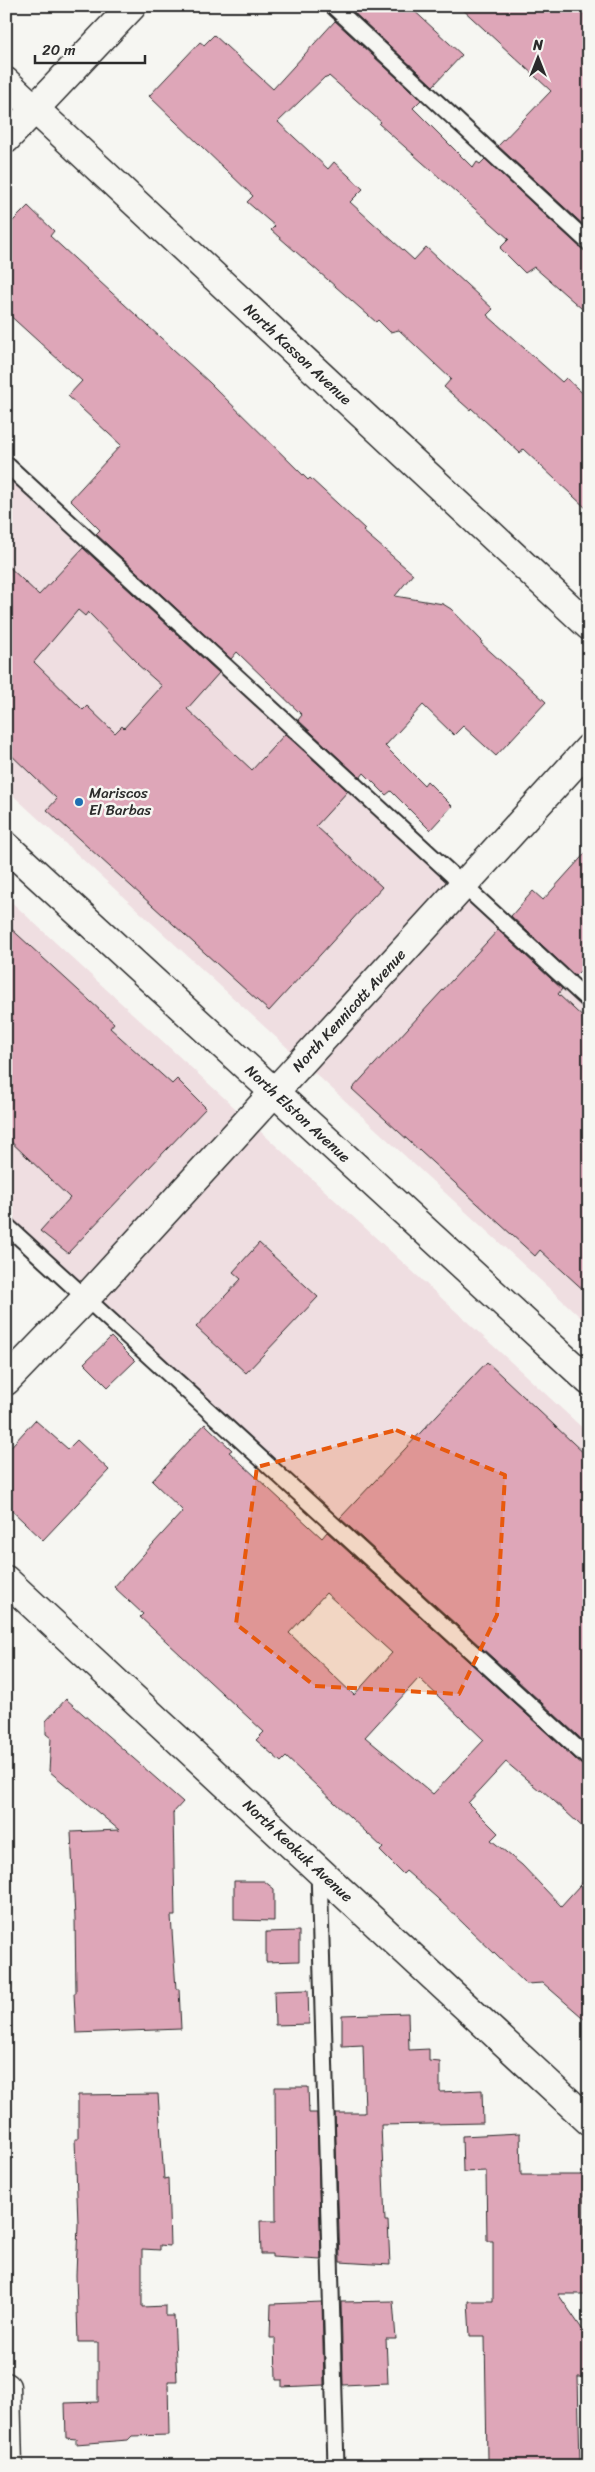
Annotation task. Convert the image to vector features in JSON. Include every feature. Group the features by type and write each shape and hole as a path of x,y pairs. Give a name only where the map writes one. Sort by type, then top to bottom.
{"street":[{"path":"6,139 132,6"},
{"name":"North Kasson Avenue","path":"6,82 589,626"},
{"name":"North Kennicott Avenue","path":"6,1382 86,1298 589,748"},
{"name":"North Elston Avenue","path":"6,846 589,1381"},
{"name":"North Keokuk Avenue","path":"6,1580 589,2121"},
{"path":"6,2387 8,2466"}],"lane":[{"path":"333,6 589,243"},
{"path":"6,464 589,1001"},
{"path":"6,1225 589,1759"},
{"path":"319,1870 336,2466"}],"highlighted area":[{"path":"396,1430 505,1475 497,1615 459,1694 315,1686 236,1624 257,1467"}],"shaded area":[{"path":"6,458 589,995 589,1325 6,789"},
{"path":"6,897 589,1434 589,1759 6,1222"}],"building":[{"path":"409,6 462,55 433,86 348,7"},
{"path":"459,6 589,6 589,230 498,146 551,91"},
{"path":"335,21 421,100 413,108 473,168 477,162 480,164 485,159 583,250 589,252 589,315 534,267 525,273 500,248 509,239 379,124 381,122 329,76 325,77 278,122 328,169 334,162 363,189 350,202 414,260 426,247 493,309 487,315 562,382 566,378 589,399 589,511 523,449 520,453 471,408 470,410 444,387 451,379 399,330 390,332 378,320 376,322 271,230 275,226 247,202 253,196 149,96 200,42 204,45 214,35 273,89"},
{"path":"28,206 54,231 50,236 209,382 308,480 310,478 365,529 363,531 413,574 395,596 443,604 451,609 482,641 481,643 546,702 496,756 463,726 454,735 423,705 385,746 424,785 427,781 452,806 430,830 391,791 386,795 364,773 360,778 298,720 302,715 237,652 231,659 96,534 100,530 70,500 121,445 68,396 82,381 6,312 6,228"},
{"path":"83,548 219,673 187,709 252,770 285,734 348,791 316,826 382,887 269,1011 47,810 57,799 6,750 6,564 39,595","holes":["78,610 85,616 88,612 137,664 162,686 124,728 122,726 115,733 87,706 83,710 34,662"]},
{"path":"589,849 589,962 575,976 511,916 533,891 543,900"},
{"path":"6,924 114,1023 110,1028 172,1084 177,1079 206,1108 68,1253 40,1231 70,1198 6,1137"},
{"path":"498,930 562,989 558,994 589,1023 589,1295 540,1250 535,1256 352,1089"},
{"path":"259,1243 318,1297 246,1373 196,1327 241,1279 233,1272"},
{"path":"111,1337 135,1361 108,1387 84,1363"},
{"path":"487,1362 589,1458 589,1746 340,1518"},
{"path":"35,1420 68,1449 77,1440 109,1470 43,1540 6,1505 6,1452"},
{"path":"205,1424 232,1450 229,1452 322,1538 327,1532 583,1766 589,1768 589,1833 541,1789 539,1790 506,1762 468,1803 498,1833 491,1840 522,1865 561,1906 589,1875 589,2023 543,1983 526,1984 436,1897 406,1871 403,1874 380,1851 383,1848 286,1757 281,1762 256,1740 264,1732 140,1617 143,1614 114,1587 183,1511 152,1481","holes":["326,1593 392,1653 354,1695 289,1633","419,1678 484,1740 433,1794 365,1737"]},
{"path":"66,1699 183,1802 173,1813 175,1916 171,1916 176,1989 179,1989 181,2029 76,2033 74,1993 76,1993 75,1918 71,1832 119,1830 49,1771 51,1738 46,1734 46,1721"},
{"path":"234,1881 264,1881 274,1889 274,1921 234,1920"},
{"path":"299,1931 299,1961 266,1962 266,1932"},
{"path":"308,1990 309,2024 275,2025 274,1991"},
{"path":"408,2013 409,2050 429,2049 429,2061 440,2062 440,2092 482,2090 483,2123 381,2125 385,2221 388,2221 390,2265 340,2262 335,2113 365,2113 363,2045 342,2046 342,2015"},
{"path":"275,2087 308,2087 309,2113 317,2113 321,2260 272,2257 272,2254 261,2254 260,2221 276,2221"},
{"path":"158,2094 164,2179 168,2178 170,2246 160,2245 160,2250 142,2249 142,2307 166,2306 166,2316 174,2316 177,2381 168,2381 169,2435 132,2436 128,2440 76,2444 76,2439 66,2438 65,2403 98,2402 98,2342 78,2342 76,2275 78,2224 75,2139 78,2139 78,2095"},
{"path":"520,2133 521,2175 584,2175 583,2260 586,2260 587,2294 558,2294 589,2339 589,2377 578,2377 580,2466 509,2466 509,2459 487,2459 485,2336 470,2336 468,2301 493,2301 493,2241 487,2241 486,2171 463,2172 462,2136"},
{"path":"393,2301 396,2339 386,2339 388,2383 343,2385 341,2302"},
{"path":"322,2302 324,2385 282,2387 282,2380 276,2380 275,2338 270,2338 271,2304"}],"place":[{"name":"Mariscos El Barbas","path":"79,802"}]}
